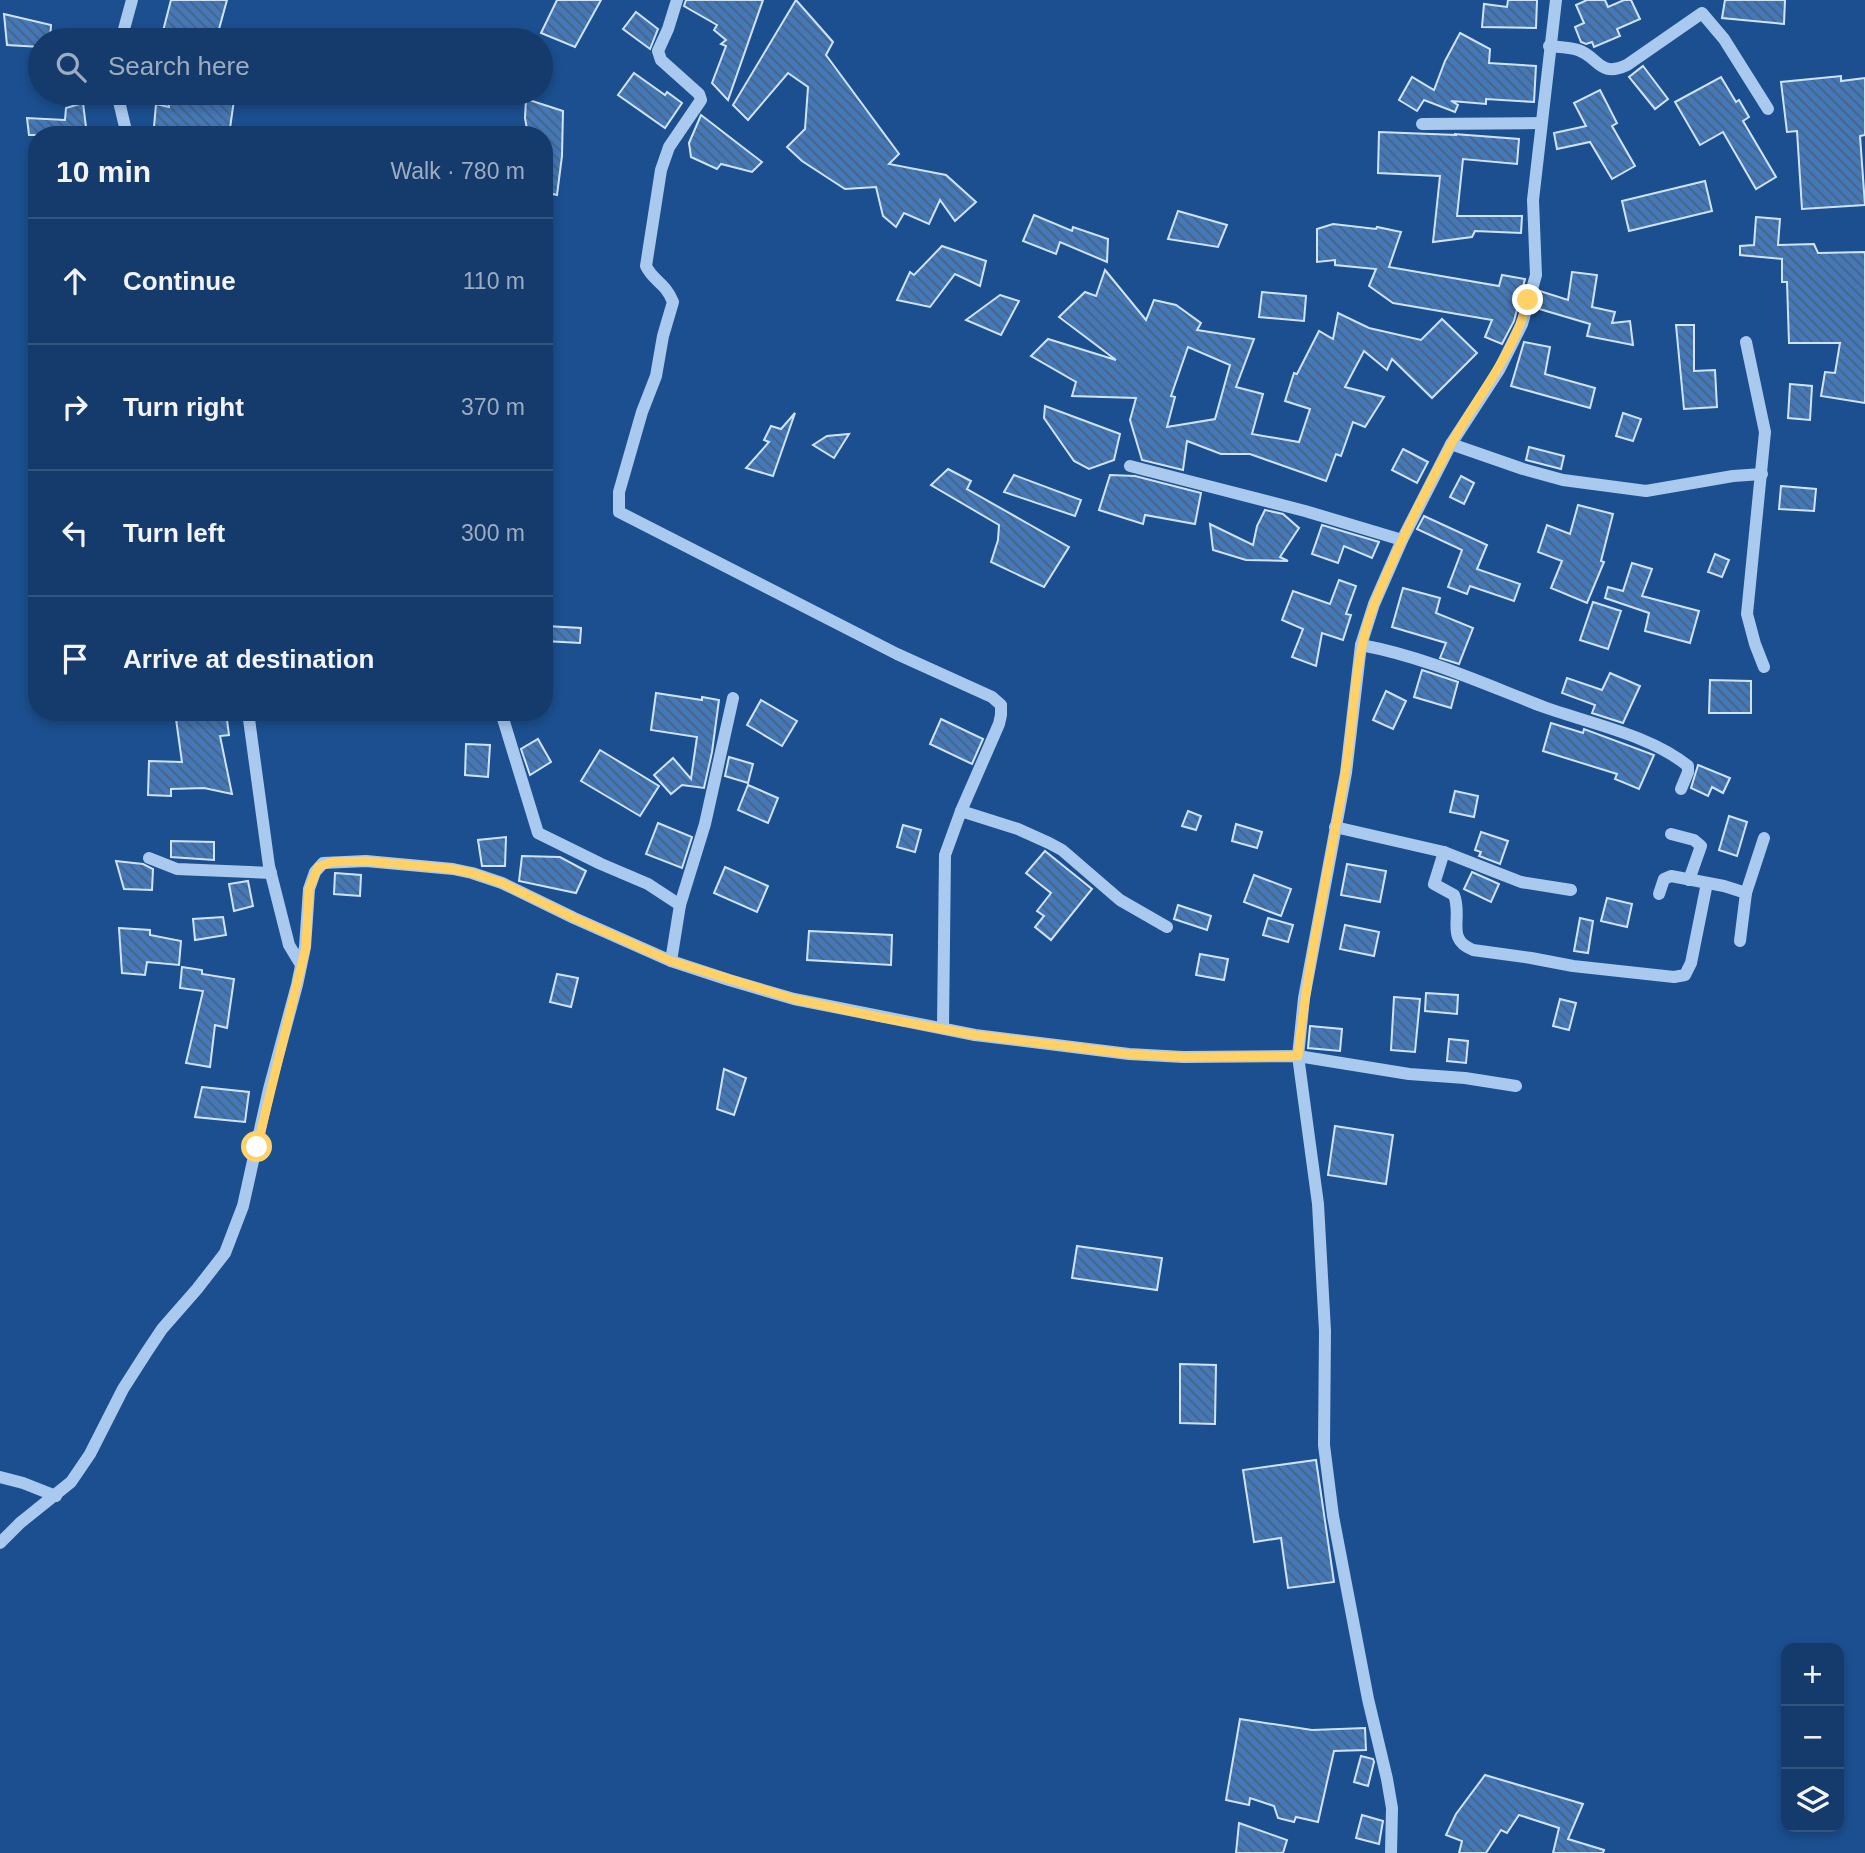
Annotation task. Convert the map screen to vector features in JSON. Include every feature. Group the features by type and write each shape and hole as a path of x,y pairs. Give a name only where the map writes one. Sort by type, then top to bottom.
{"street":[{"path":"124,28 132,0"},
{"path":"677,0 658,51 662,60 699,94 701,100 669,147 657,190 646,265 649,273 667,287 673,302 663,336 656,376 642,412 619,492 619,512 908,659 992,697 1001,705 999,724 945,855 943,1028"},
{"path":"1391,1853 1391,1808 1387,1779 1368,1699 1333,1516 1324,1445 1325,1331 1318,1204 1298,1056 1304,998 1353,719 1361,645 1374,604 1402,540 1451,444 1499,370 1522,324 1536,275 1533,200 1556,0"},
{"path":"1549,46 1579,50 1602,67 1614,70 1627,65 1702,13 1728,45 1768,109"},
{"path":"120,105 125,126"},
{"path":"1422,124 1541,123"},
{"path":"1746,342 1765,426 1747,614 1752,637 1764,667"},
{"path":"1451,444 1523,470 1563,481 1646,491 1733,476 1762,474"},
{"path":"1130,466 1305,511 1402,540"},
{"path":"1361,645 1395,651 1470,676 1543,706 1656,746 1688,766 1681,789"},
{"path":"671,961 680,905 705,824 733,698"},
{"path":"249,721 271,873 289,945 301,965"},
{"path":"504,721 538,833 648,884 680,905"},
{"path":"961,811 1049,842 1130,907 1167,927"},
{"path":"1335,827 1444,852 1521,882 1571,890"},
{"path":"1671,834 1694,840 1700,845 1700,853 1689,880"},
{"path":"1740,941 1746,893 1764,838"},
{"path":"1444,852 1434,884 1454,895 1458,910 1456,932 1461,944 1473,950 1606,970 1674,977 1685,975 1707,883"},
{"path":"149,859 177,869 271,873"},
{"path":"0,1544 20,1523 71,1482 90,1454 123,1389 162,1329 225,1253 243,1206 306,947 312,877 323,863 344,861 435,867 472,873 502,883 671,961 794,999 975,1035 1129,1054 1298,1056 1409,1074 1465,1078 1516,1086"},
{"path":"1659,894 1665,878 1671,876 1746,893"},
{"path":"0,1477 56,1496"}],"building":[{"path":"171,0 227,0 219,28 164,28"},
{"path":"557,0 601,0 575,47 553,38 553,28 543,28"},
{"path":"686,0 763,0 728,100 712,83 726,46 721,44 726,40 714,30 717,25 684,6"},
{"path":"796,0 833,42 826,55 899,154 889,164 946,175 976,202 955,221 940,200 929,224 904,213 896,227 883,216 876,187 845,189 802,161 787,147 805,129 808,87 788,73 748,120 733,105"},
{"path":"1508,0 1537,0 1536,28 1482,27 1484,4 1507,7"},
{"path":"1587,0 1605,0 1608,7 1631,0 1640,19 1617,29 1620,36 1594,47 1592,42 1581,42 1575,27 1584,23 1576,5"},
{"path":"1725,0 1785,0 1784,24 1722,18"},
{"path":"636,12 658,29 650,49 623,29"},
{"path":"4,14 51,25 51,28 28,28 28,46 7,45"},
{"path":"1460,33 1490,49 1489,63 1536,66 1534,102 1486,99 1486,104 1451,101 1458,105 1455,112 1424,100 1417,111 1399,100 1412,77 1434,90"},
{"path":"1643,66 1668,99 1655,109 1629,77"},
{"path":"634,73 665,95 667,92 682,103 665,128 618,95"},
{"path":"1841,76 1841,81 1865,78 1865,135 1860,136 1865,205 1802,209 1797,131 1787,132 1781,82"},
{"path":"1721,77 1749,117 1743,121 1776,177 1756,189 1723,132 1700,145 1675,102"},
{"path":"1600,90 1617,123 1612,126 1635,166 1612,179 1590,142 1557,149 1554,133 1586,126 1574,103"},
{"path":"83,105 86,126 28,126 27,118 65,120 66,108"},
{"path":"156,105 233,105 230,126 154,126"},
{"path":"526,105 544,105 563,111 562,156 557,195 553,194 553,126 526,126"},
{"path":"701,115 762,162 752,172 721,164 717,169 691,157 689,143"},
{"path":"1379,132 1519,139 1517,164 1463,159 1457,216 1522,216 1521,233 1475,231 1472,237 1433,242 1440,176 1378,173"},
{"path":"1705,181 1712,211 1629,231 1622,201"},
{"path":"1178,211 1227,225 1218,247 1168,239"},
{"path":"1034,215 1072,231 1073,227 1108,239 1107,262 1060,242 1056,254 1023,241"},
{"path":"1756,217 1780,219 1778,245 1814,244 1818,253 1865,252 1865,403 1821,396 1825,372 1835,373 1840,343 1789,343 1787,282 1782,282 1782,259 1740,255 1740,246 1754,245"},
{"path":"1333,224 1377,227 1401,232 1389,267 1499,286 1502,275 1525,279 1514,321 1502,344 1485,337 1492,320 1393,303 1369,286 1376,269 1335,265 1335,260 1317,262 1317,229"},
{"path":"942,246 986,261 980,286 955,274 930,307 897,300 910,272 914,275"},
{"path":"1105,270 1146,320 1154,300 1176,305 1201,323 1197,330 1254,339 1236,387 1263,394 1252,434 1299,442 1310,409 1285,401 1294,373 1297,374 1319,331 1333,339 1338,313 1369,328 1421,340 1442,319 1477,353 1432,398 1392,359 1387,370 1364,351 1345,387 1384,397 1365,427 1353,422 1341,456 1336,454 1326,481 1250,454 1221,454 1187,441 1183,470 1142,460 1130,420 1136,398 1072,396 1076,382 1031,356 1048,339 1116,360 1059,317 1085,292 1096,296","holes":["1188,347 1230,365 1215,419 1167,427 1175,397 1171,396"]},
{"path":"1572,272 1597,275 1592,307 1615,312 1612,323 1630,321 1633,345 1587,336 1590,324 1536,308 1540,291 1568,300"},
{"path":"1262,292 1306,296 1304,321 1259,317"},
{"path":"1000,295 1019,301 1001,335 966,320"},
{"path":"1676,325 1694,325 1694,371 1715,370 1717,407 1684,409"},
{"path":"1524,342 1550,347 1545,374 1595,388 1590,408 1511,386"},
{"path":"1790,384 1812,386 1810,420 1788,418"},
{"path":"1045,406 1120,434 1114,460 1089,469 1074,461 1044,418"},
{"path":"795,413 773,476 746,468 769,442 764,440 771,426 781,429"},
{"path":"1623,413 1641,419 1633,441 1616,436"},
{"path":"849,434 834,458 813,445 827,436"},
{"path":"1529,447 1564,456 1561,469 1526,460"},
{"path":"1403,449 1428,462 1417,483 1392,470"},
{"path":"948,469 971,481 967,489 1069,547 1044,587 991,562 998,540 999,525 931,485"},
{"path":"1014,475 1081,500 1075,516 1004,492"},
{"path":"1110,475 1135,476 1201,493 1195,524 1145,515 1143,524 1099,510"},
{"path":"1461,476 1474,483 1464,504 1450,497"},
{"path":"1781,486 1816,489 1814,511 1779,509"},
{"path":"1578,505 1613,514 1601,561 1604,562 1587,603 1551,588 1562,561 1538,552 1547,525 1570,534"},
{"path":"1265,510 1283,514 1299,528 1280,557 1288,561 1246,560 1213,550 1210,524 1253,545 1257,526"},
{"path":"1424,516 1487,545 1477,569 1520,584 1514,601 1470,586 1467,594 1448,587 1462,550 1417,529"},
{"path":"1322,525 1379,542 1372,558 1344,546 1338,563 1312,554"},
{"path":"1715,554 1729,560 1722,577 1708,572"},
{"path":"1632,563 1652,569 1642,596 1699,611 1690,643 1645,631 1649,613 1605,598 1608,587 1623,591"},
{"path":"1339,580 1356,586 1346,614 1351,615 1343,640 1322,633 1316,666 1292,657 1303,629 1282,620 1293,591 1330,604"},
{"path":"1403,588 1440,598 1436,613 1473,628 1459,664 1440,658 1446,643 1392,627"},
{"path":"1593,602 1621,611 1608,649 1580,640"},
{"path":"553,626 581,628 580,643 553,641"},
{"path":"1422,670 1458,682 1451,708 1414,697"},
{"path":"1610,673 1640,686 1623,723 1592,713 1595,705 1562,693 1567,678 1602,690"},
{"path":"1710,680 1751,681 1751,713 1709,713"},
{"path":"1386,691 1406,701 1393,729 1373,720"},
{"path":"656,693 719,700 704,788 682,785 671,794 654,775 673,758 691,779 697,737 651,730"},
{"path":"761,700 797,721 782,746 747,725"},
{"path":"941,719 983,739 972,764 930,744"},
{"path":"176,721 227,721 229,735 220,736 232,794 204,788 171,789 171,796 148,795 149,761 182,762"},
{"path":"1551,723 1583,733 1584,729 1654,755 1639,789 1615,779 1617,774 1543,751"},
{"path":"538,739 551,762 530,775 521,749"},
{"path":"466,744 490,745 488,777 465,775"},
{"path":"600,750 659,786 640,816 581,781"},
{"path":"729,757 753,764 748,783 725,776"},
{"path":"1698,765 1730,778 1723,793 1712,787 1708,796 1691,788"},
{"path":"748,785 778,798 768,823 738,810"},
{"path":"1455,791 1478,796 1474,817 1450,812"},
{"path":"1188,811 1201,816 1196,830 1182,826"},
{"path":"1729,816 1747,822 1737,856 1719,850"},
{"path":"658,823 692,837 682,868 646,854"},
{"path":"1236,824 1262,832 1257,848 1232,841"},
{"path":"903,825 921,830 915,852 897,847"},
{"path":"1481,832 1508,841 1500,864 1479,856 1481,852 1475,850"},
{"path":"506,837 505,866 482,866 478,840"},
{"path":"171,841 214,842 214,860 171,857"},
{"path":"1045,851 1092,889 1051,940 1035,927 1044,916 1037,911 1051,893 1026,873"},
{"path":"522,856 560,857 586,871 576,893 519,881"},
{"path":"116,861 143,864 153,869 152,890 124,889"},
{"path":"1347,864 1386,871 1380,902 1341,895"},
{"path":"725,867 768,886 757,912 714,893"},
{"path":"1472,872 1499,884 1491,902 1464,889"},
{"path":"335,873 361,875 360,896 334,894"},
{"path":"1254,875 1291,889 1281,916 1244,902"},
{"path":"248,881 253,906 234,911 229,884"},
{"path":"1607,898 1632,904 1627,927 1601,921"},
{"path":"1178,905 1211,916 1207,930 1174,919"},
{"path":"223,917 226,935 195,940 193,919"},
{"path":"1268,918 1293,925 1288,942 1263,935"},
{"path":"1580,918 1593,921 1588,953 1574,951"},
{"path":"1345,925 1379,932 1374,956 1340,949"},
{"path":"119,928 150,930 150,935 181,941 179,965 147,962 145,975 122,973"},
{"path":"809,931 892,935 891,965 807,960"},
{"path":"1200,954 1228,959 1224,980 1196,975"},
{"path":"182,967 202,970 202,974 234,979 227,1028 215,1025 210,1067 186,1063 203,991 180,988"},
{"path":"557,974 578,978 571,1007 550,1002"},
{"path":"1426,993 1458,995 1457,1014 1425,1011"},
{"path":"1394,997 1420,999 1415,1052 1391,1050"},
{"path":"1560,999 1576,1003 1569,1030 1553,1026"},
{"path":"1310,1026 1342,1029 1340,1051 1308,1048"},
{"path":"1449,1039 1468,1041 1466,1063 1447,1061"},
{"path":"724,1069 746,1078 734,1115 717,1109"},
{"path":"202,1087 249,1092 245,1122 195,1117"},
{"path":"1335,1126 1393,1135 1386,1184 1328,1175"},
{"path":"1077,1246 1162,1258 1157,1290 1072,1278"},
{"path":"1180,1364 1216,1365 1215,1424 1180,1423"},
{"path":"1316,1460 1334,1582 1288,1588 1281,1538 1254,1542 1243,1470"},
{"path":"1240,1719 1312,1730 1365,1728 1366,1750 1334,1751 1318,1822 1296,1817 1294,1822 1278,1818 1274,1806 1250,1798 1249,1805 1226,1800"},
{"path":"1361,1756 1373,1759 1374,1762 1368,1786 1354,1782"},
{"path":"1485,1775 1583,1804 1568,1839 1604,1850 1603,1853 1553,1853 1559,1828 1519,1815 1507,1833 1501,1830 1486,1853 1459,1853 1462,1841 1446,1835 1456,1814"},
{"path":"1362,1815 1383,1821 1379,1844 1356,1838"},
{"path":"1239,1823 1287,1840 1283,1853 1236,1853"}],"route":[{"path":"257,1147 269,1089 306,947 312,877 323,863 332,862 366,861 472,873 502,883 671,961 794,999 878,1017 975,1035 1085,1050 1183,1057 1298,1056 1304,998 1346,773 1361,645 1374,604 1402,540 1451,444 1499,370 1522,324 1528,300"}]}
